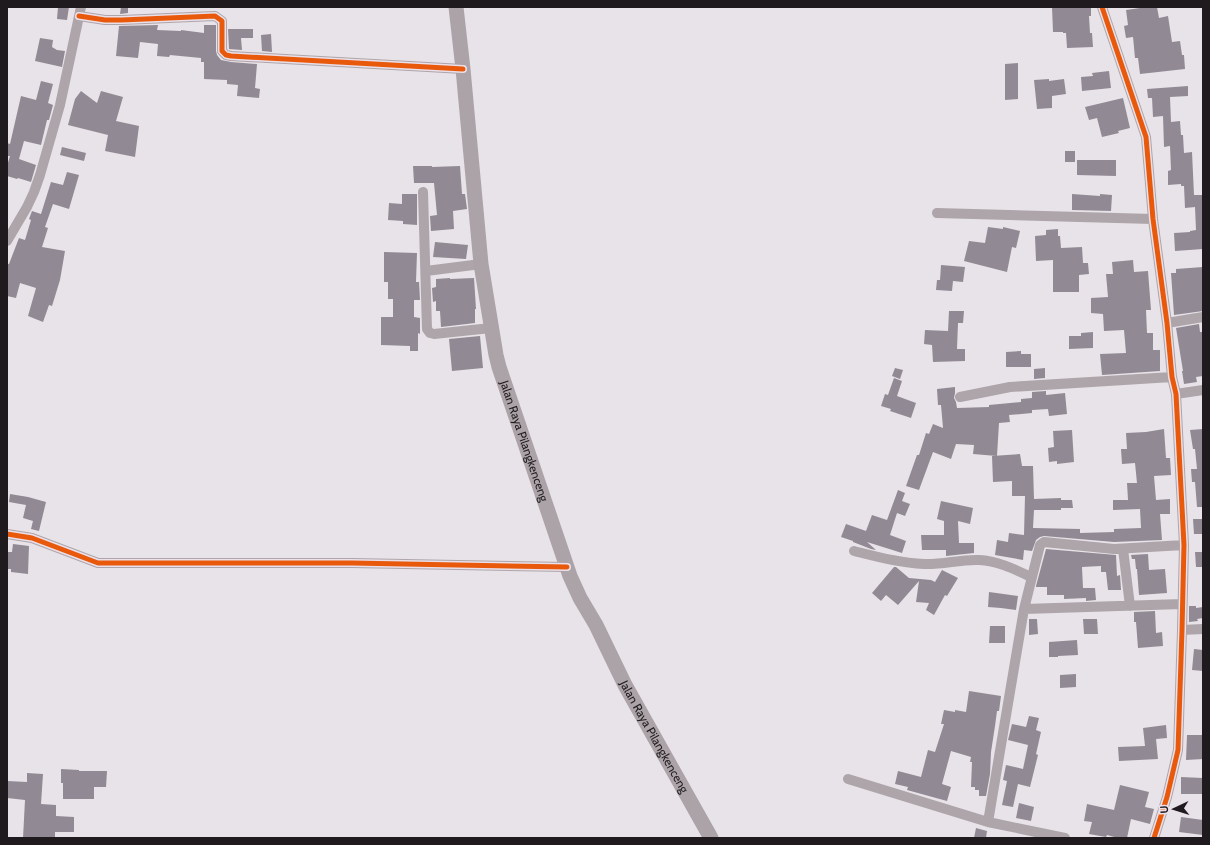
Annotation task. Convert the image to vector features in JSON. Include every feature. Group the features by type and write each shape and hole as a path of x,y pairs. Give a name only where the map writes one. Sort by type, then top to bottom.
{"main road":[{"name":"Jalan Raya Pilangkenceng","path":"456,7 481,264 499,367 567,567 580,598 596,625 625,685 711,838"}],"street":[{"path":"1102,7 1146,136 1172,377 1176,394 1184,545 1178,750 1167,796 1154,838"},
{"path":"7,241 27,207 40,175 60,105 80,12 105,20 215,16 222,22 222,51 226,55 231,56 463,69"},
{"path":"423,192 427,329 430,333 434,334 491,328"},
{"path":"937,213 1154,219"},
{"path":"426,271 481,264"},
{"path":"1167,324 1203,317"},
{"path":"960,397 1010,387 1172,377"},
{"path":"1176,394 1203,390"},
{"path":"7,534 32,538 98,563 344,563 567,567"},
{"path":"988,822 1024,609 1040,545 1044,542 1114,550 1184,545"},
{"path":"1123,549 1130,606"},
{"path":"854,551 895,561 911,563 926,564 978,560 989,561 1001,563 1031,577"},
{"path":"1024,609 1182,604"},
{"path":"1182,630 1203,629"},
{"path":"848,779 1030,834 1065,838"}],"building":[{"path":"58,7 69,7 67,20 57,19"},
{"path":"121,7 128,7 128,13 120,14"},
{"path":"1052,7 1091,7 1091,16 1089,16 1093,47 1067,48 1066,33 1053,32"},
{"path":"1157,7 1159,18 1168,16 1172,42 1180,41 1182,55 1184,55 1185,69 1140,74 1138,58 1135,58 1133,37 1126,38 1124,26 1128,25 1126,10"},
{"path":"158,25 157,30 181,30 204,33 204,25 216,25 216,51 221,60 257,64 255,88 260,89 259,98 237,96 238,85 227,84 227,80 204,79 204,62 201,62 201,58 170,55 169,57 157,56 158,44 140,42 138,58 116,56 119,26"},
{"path":"228,29 253,29 253,38 241,38 242,50 229,49"},
{"path":"271,34 272,52 262,51 261,35"},
{"path":"40,38 53,40 52,47 57,50 65,51 62,67 35,61"},
{"path":"1018,63 1018,99 1005,100 1005,64"},
{"path":"1109,71 1111,88 1082,91 1081,77 1093,76 1092,73"},
{"path":"1049,79 1049,81 1064,79 1066,94 1052,96 1052,108 1037,109 1034,80"},
{"path":"41,81 53,84 48,103 53,105 49,120 47,120 41,145 24,141 19,159 36,165 31,182 7,176 7,166 10,156 7,156 7,143 10,144 21,96 36,100"},
{"path":"1188,86 1188,96 1170,97 1171,122 1180,121 1181,135 1183,135 1184,153 1192,152 1194,195 1203,195 1203,249 1175,251 1174,233 1196,230 1195,207 1185,208 1184,186 1181,186 1181,184 1168,185 1168,171 1171,170 1170,146 1164,147 1163,116 1153,117 1152,98 1148,98 1147,89"},
{"path":"81,91 97,103 101,91 123,97 116,121 139,126 135,157 105,151 108,135 68,125 75,99"},
{"path":"1123,98 1130,128 1118,131 1119,133 1102,137 1097,118 1089,120 1085,107"},
{"path":"62,147 86,153 84,161 60,155"},
{"path":"1065,151 1075,151 1075,162 1065,162"},
{"path":"1077,160 1116,160 1116,176 1077,175"},
{"path":"413,166 460,166 462,194 465,194 467,209 453,211 454,229 431,231 430,216 437,215 434,183 414,183"},
{"path":"67,172 79,175 69,209 53,204 45,227 48,228 42,247 65,251 60,280 52,306 49,305 43,322 28,316 36,288 20,283 16,298 7,296 7,264 9,264 19,238 25,240 32,211 41,214 51,182 63,185"},
{"path":"402,194 417,194 417,225 403,224 403,221 388,220 389,203 402,204"},
{"path":"1072,194 1100,196 1100,194 1112,195 1111,211 1072,210"},
{"path":"988,227 1003,229 1003,227 1020,231 1016,248 1012,247 1007,272 964,261 969,241 985,243"},
{"path":"1058,229 1061,248 1082,247 1083,263 1088,263 1089,274 1079,275 1079,292 1053,292 1053,260 1036,261 1035,236 1046,235 1046,230"},
{"path":"435,242 468,245 466,259 433,257"},
{"path":"384,252 417,253 416,282 419,282 420,300 414,300 414,317 420,318 418,351 410,351 410,346 381,345 381,317 393,317 393,299 388,299 388,282 384,282"},
{"path":"1133,260 1134,272 1148,271 1151,310 1146,310 1147,333 1153,333 1153,350 1160,350 1160,371 1102,375 1100,354 1126,353 1124,330 1104,331 1103,314 1091,313 1091,298 1108,297 1106,274 1113,274 1112,262"},
{"path":"941,265 965,267 963,282 953,281 952,291 936,290 937,280 940,280"},
{"path":"1203,267 1203,311 1174,315 1171,273 1176,273 1176,269"},
{"path":"474,278 476,309 475,323 441,327 440,311 436,311 436,301 433,302 432,288 436,287 436,279"},
{"path":"949,311 964,311 963,323 958,323 957,349 965,349 965,361 933,362 932,345 924,344 925,330 948,331"},
{"path":"1199,324 1200,332 1203,332 1203,376 1196,377 1197,382 1184,384 1176,328"},
{"path":"1093,332 1093,348 1069,349 1069,336 1081,336 1081,333"},
{"path":"480,336 483,368 452,371 449,339"},
{"path":"1021,351 1021,354 1031,354 1031,367 1006,367 1006,352"},
{"path":"895,368 903,370 900,379 892,376"},
{"path":"1045,368 1045,378 1034,379 1034,369"},
{"path":"894,378 902,381 897,396 916,403 911,418 890,411 891,409 881,406 885,394 888,395"},
{"path":"955,387 954,398 957,408 989,407 989,405 1021,402 1021,399 1032,398 1032,392 1046,391 1046,395 1065,393 1067,414 1049,416 1048,409 1032,410 1032,413 1009,415 1010,422 999,423 997,456 973,454 974,445 956,444 951,459 933,452 919,490 906,486 917,455 919,455 926,433 929,434 933,424 943,428 941,405 938,405 937,389"},
{"path":"1164,429 1166,458 1170,458 1171,475 1154,476 1156,500 1170,499 1170,514 1160,514 1162,540 1114,542 1044,536 1036,540 1032,551 1024,550 1023,560 995,555 997,540 1008,542 1009,533 1024,535 1025,496 1012,496 1012,481 993,482 992,456 1020,454 1022,466 1033,466 1034,499 1061,498 1061,500 1072,500 1073,508 1061,508 1061,510 1034,510 1033,528 1080,529 1080,533 1114,532 1114,529 1141,528 1140,509 1113,510 1113,500 1128,500 1127,483 1137,483 1135,463 1122,464 1121,449 1127,449 1126,433"},
{"path":"1203,429 1203,507 1197,507 1195,482 1192,482 1191,469 1197,469 1195,449 1193,449 1190,430"},
{"path":"1072,430 1074,462 1057,464 1057,461 1049,462 1048,448 1054,447 1053,431"},
{"path":"898,490 905,493 902,501 910,504 905,516 897,513 890,535 906,541 902,553 867,542 876,550 871,549 841,537 846,524 866,531 872,515 887,520"},
{"path":"10,494 46,502 39,531 31,529 33,521 23,518 26,505 9,502"},
{"path":"941,501 973,508 970,524 958,521 959,543 974,543 974,553 946,556 946,550 922,550 921,535 944,535 944,521 937,519"},
{"path":"1193,519 1203,519 1203,534 1194,534"},
{"path":"13,544 29,546 28,574 11,572 11,569 7,569 7,552 12,552"},
{"path":"1046,549 1116,555 1117,576 1120,575 1121,590 1108,590 1106,572 1101,572 1101,566 1082,567 1083,588 1095,588 1096,600 1086,601 1086,598 1064,599 1064,595 1047,595 1047,587 1036,587"},
{"path":"1195,552 1203,552 1203,567 1196,567"},
{"path":"1148,554 1149,570 1165,569 1167,593 1139,595 1135,559 1132,559 1131,555"},
{"path":"894,567 909,578 931,580 935,582 942,570 958,578 947,596 945,595 934,615 926,610 929,603 916,602 919,581 898,605 886,595 881,601 872,593"},
{"path":"989,592 1018,596 1016,610 988,607"},
{"path":"1189,606 1196,606 1196,608 1203,607 1203,618 1197,619 1198,621 1189,622"},
{"path":"1155,611 1156,633 1162,632 1163,646 1138,648 1134,612"},
{"path":"1029,619 1037,619 1038,634 1029,635"},
{"path":"1083,619 1097,619 1098,634 1084,634"},
{"path":"990,626 1005,626 1005,643 989,643"},
{"path":"1077,640 1078,655 1049,657 1049,642"},
{"path":"1194,649 1203,650 1203,671 1192,670"},
{"path":"1076,674 1076,687 1060,688 1060,675"},
{"path":"969,691 1001,696 999,711 997,711 986,796 979,796 979,790 975,790 975,787 971,787 971,757 951,751 942,784 951,787 947,801 907,790 908,787 895,784 898,771 921,777 928,750 935,752 944,724 941,724 944,710 966,712"},
{"path":"1029,716 1039,718 1036,730 1041,732 1036,754 1038,755 1030,787 1018,784 1013,807 1002,805 1007,781 1003,780 1006,765 1023,769 1028,745 1008,740 1012,724 1026,727"},
{"path":"1166,725 1167,738 1156,739 1158,759 1119,761 1118,747 1145,746 1143,728"},
{"path":"1187,735 1203,735 1203,759 1186,760"},
{"path":"61,769 79,771 107,771 106,787 94,787 94,799 63,799"},
{"path":"27,773 43,774 41,804 56,805 56,816 74,817 74,832 55,832 55,838 23,838 25,800 7,798 7,781 27,782"},
{"path":"1181,777 1203,778 1203,794 1181,794"},
{"path":"1120,785 1149,792 1145,807 1154,809 1150,824 1131,819 1127,838 1118,838 1107,835 1106,837 1089,834 1092,822 1084,821 1087,804 1114,810"},
{"path":"1019,803 1034,807 1031,821 1016,818"},
{"path":"1181,817 1203,820 1203,835 1179,832"},
{"path":"976,828 987,831 986,838 974,838"}],"cycle path":[{"path":"1102,7 1146,137 1153,219 1167,323 1172,377 1176,394 1184,545 1178,750 1167,797 1154,838"},
{"path":"79,16 105,20 215,16 222,21 222,51 226,55 231,56 463,69"},
{"path":"7,534 32,538 98,563 352,563 567,567"}]}
